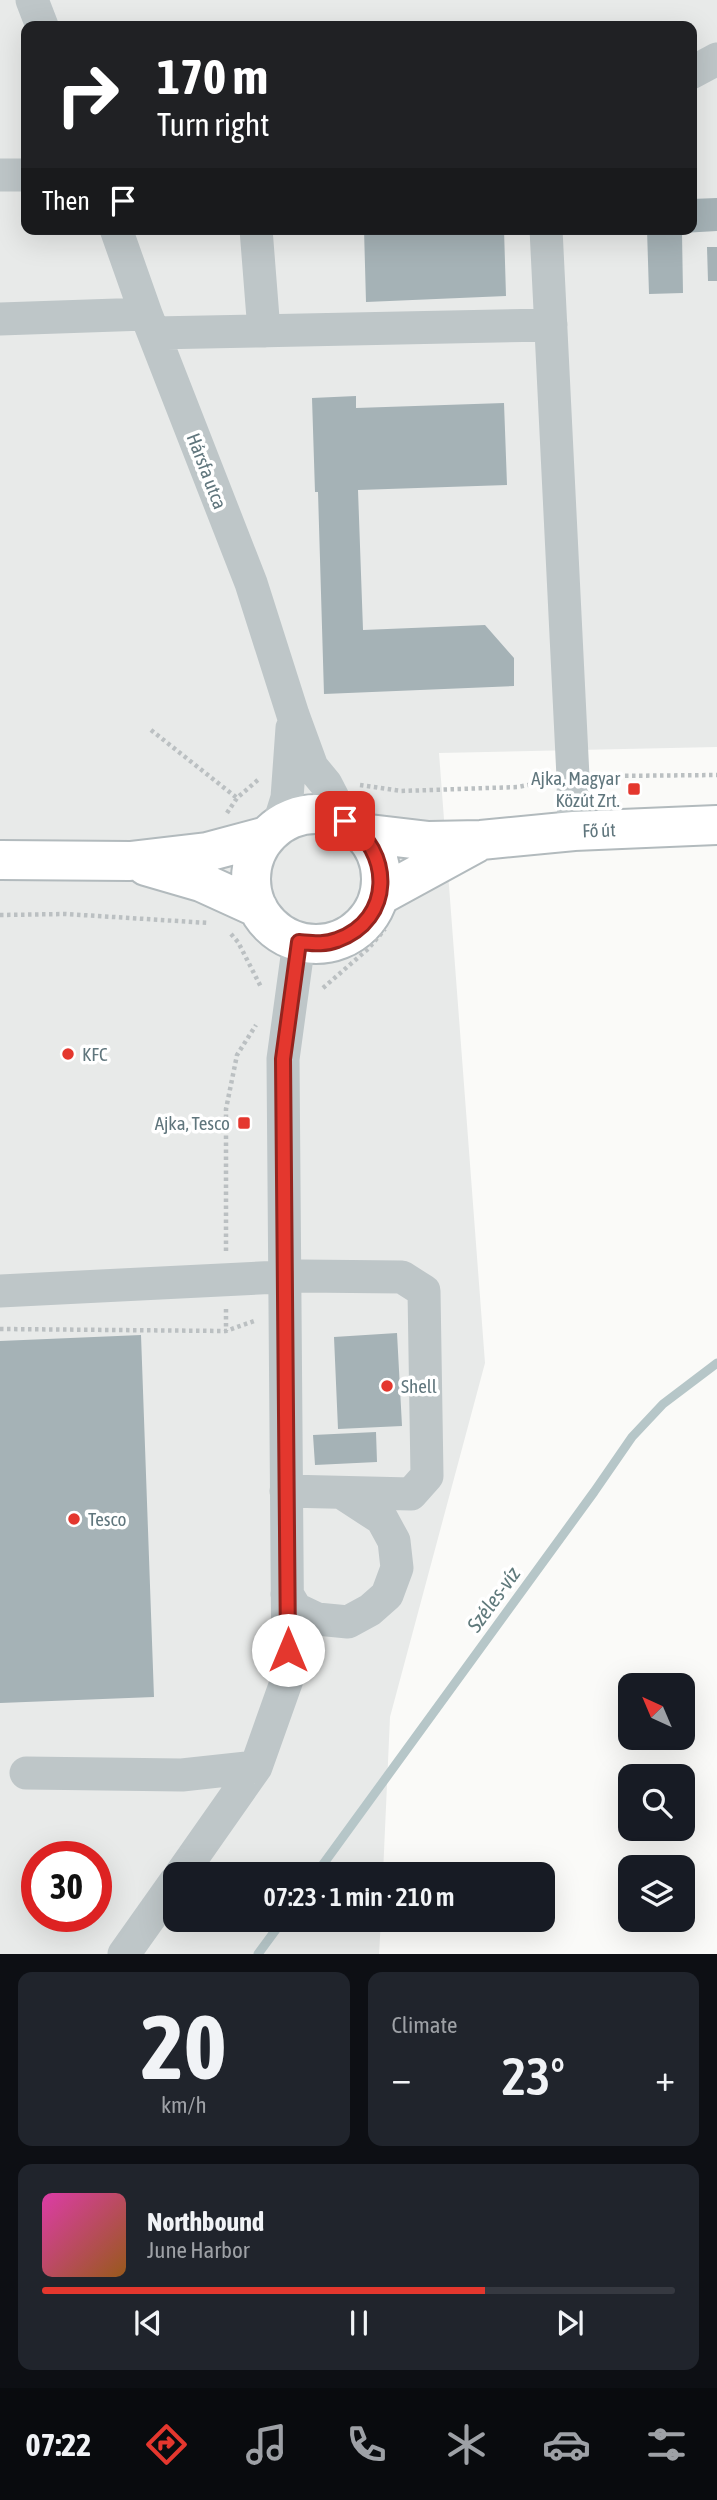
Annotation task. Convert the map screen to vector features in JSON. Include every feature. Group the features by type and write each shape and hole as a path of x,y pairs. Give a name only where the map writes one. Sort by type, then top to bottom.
{"main road":[{"path":"0,860 131,861 208,852 272,832 303,815 331,816 353,827 372,846 379,862 379,896 369,916 352,933 327,942 299,942 275,929 258,908 251,878 258,849 272,832"},
{"name":"Fő út","path":"353,827 429,841 717,825"},
{"name":"Fő út","path":"379,896 481,840"},
{"path":"131,861 201,882 258,908"}],"street":[{"path":"32,0 40,21"},
{"path":"697,70 717,59"},
{"path":"0,175 21,175"},
{"name":"Hársfa utca","path":"118,235 251,583 292,715 312,767 353,827"},
{"path":"256,235 264,331"},
{"path":"547,235 574,831"},
{"path":"0,319 264,331 551,325"},
{"name":"Hársfa utca","path":"272,832 288,798 292,715"},
{"path":"189,1862 256,1767 288,1677 283,1059 299,942"},
{"path":"0,1291 285,1276 402,1277 424,1291 427,1476 411,1494 286,1491"},
{"path":"287,1594 296,1609 317,1619 348,1622 370,1610 387,1595 397,1568 394,1541 382,1519 342,1493"},
{"path":"26,1773 182,1775 256,1767"},
{"path":"124,1954 163,1899"}],"path":[{"path":"151,730 237,798"},
{"path":"356,784 401,791 518,787 573,777 717,775"},
{"path":"225,816 237,798 260,778"},
{"path":"0,915 65,914 222,924"},
{"path":"230,933 238,942 263,991"},
{"path":"226,1331 226,1110 237,1055 256,1024"},
{"path":"0,1329 226,1331 285,1310"}],"shaded area":[{"path":"0,0 717,0 717,747 439,753 485,1363 390,1717 384,1862 163,1862 163,1932 380,1932 379,1954 0,1954"}],"building":[{"path":"717,198 717,231 697,232 697,199"},
{"path":"364,235 504,235 506,296 366,302"},
{"path":"647,235 682,235 683,293 649,294"},
{"path":"707,247 717,247 717,281 708,281"},
{"path":"356,396 356,408 504,403 507,485 358,490 363,630 485,625 514,658 514,686 324,694 318,492 315,492 312,398"},
{"path":"397,1333 402,1426 338,1429 334,1337"},
{"name":"Tesco","path":"141,1335 154,1697 0,1703 0,1341"},
{"path":"376,1432 377,1462 315,1465 313,1435"}],"waterway":[{"name":"Széles-víz","path":"325,1862 632,1437 663,1404 717,1363"},
{"name":"Széles-víz","path":"258,1954 274,1932"}],"place":[{"name":"Ajka, Magyar Közút Zrt.","path":"634,789"},
{"name":"KFC","path":"68,1054"},
{"name":"Ajka, Tesco","path":"244,1123"},
{"name":"Shell","path":"387,1386"},
{"name":"Tesco","path":"74,1519"}],"route":[{"path":"288,1650 283,1059 299,942 317,944 336,941 352,933 364,923 379,896 379,862 372,846 345,821"}]}
